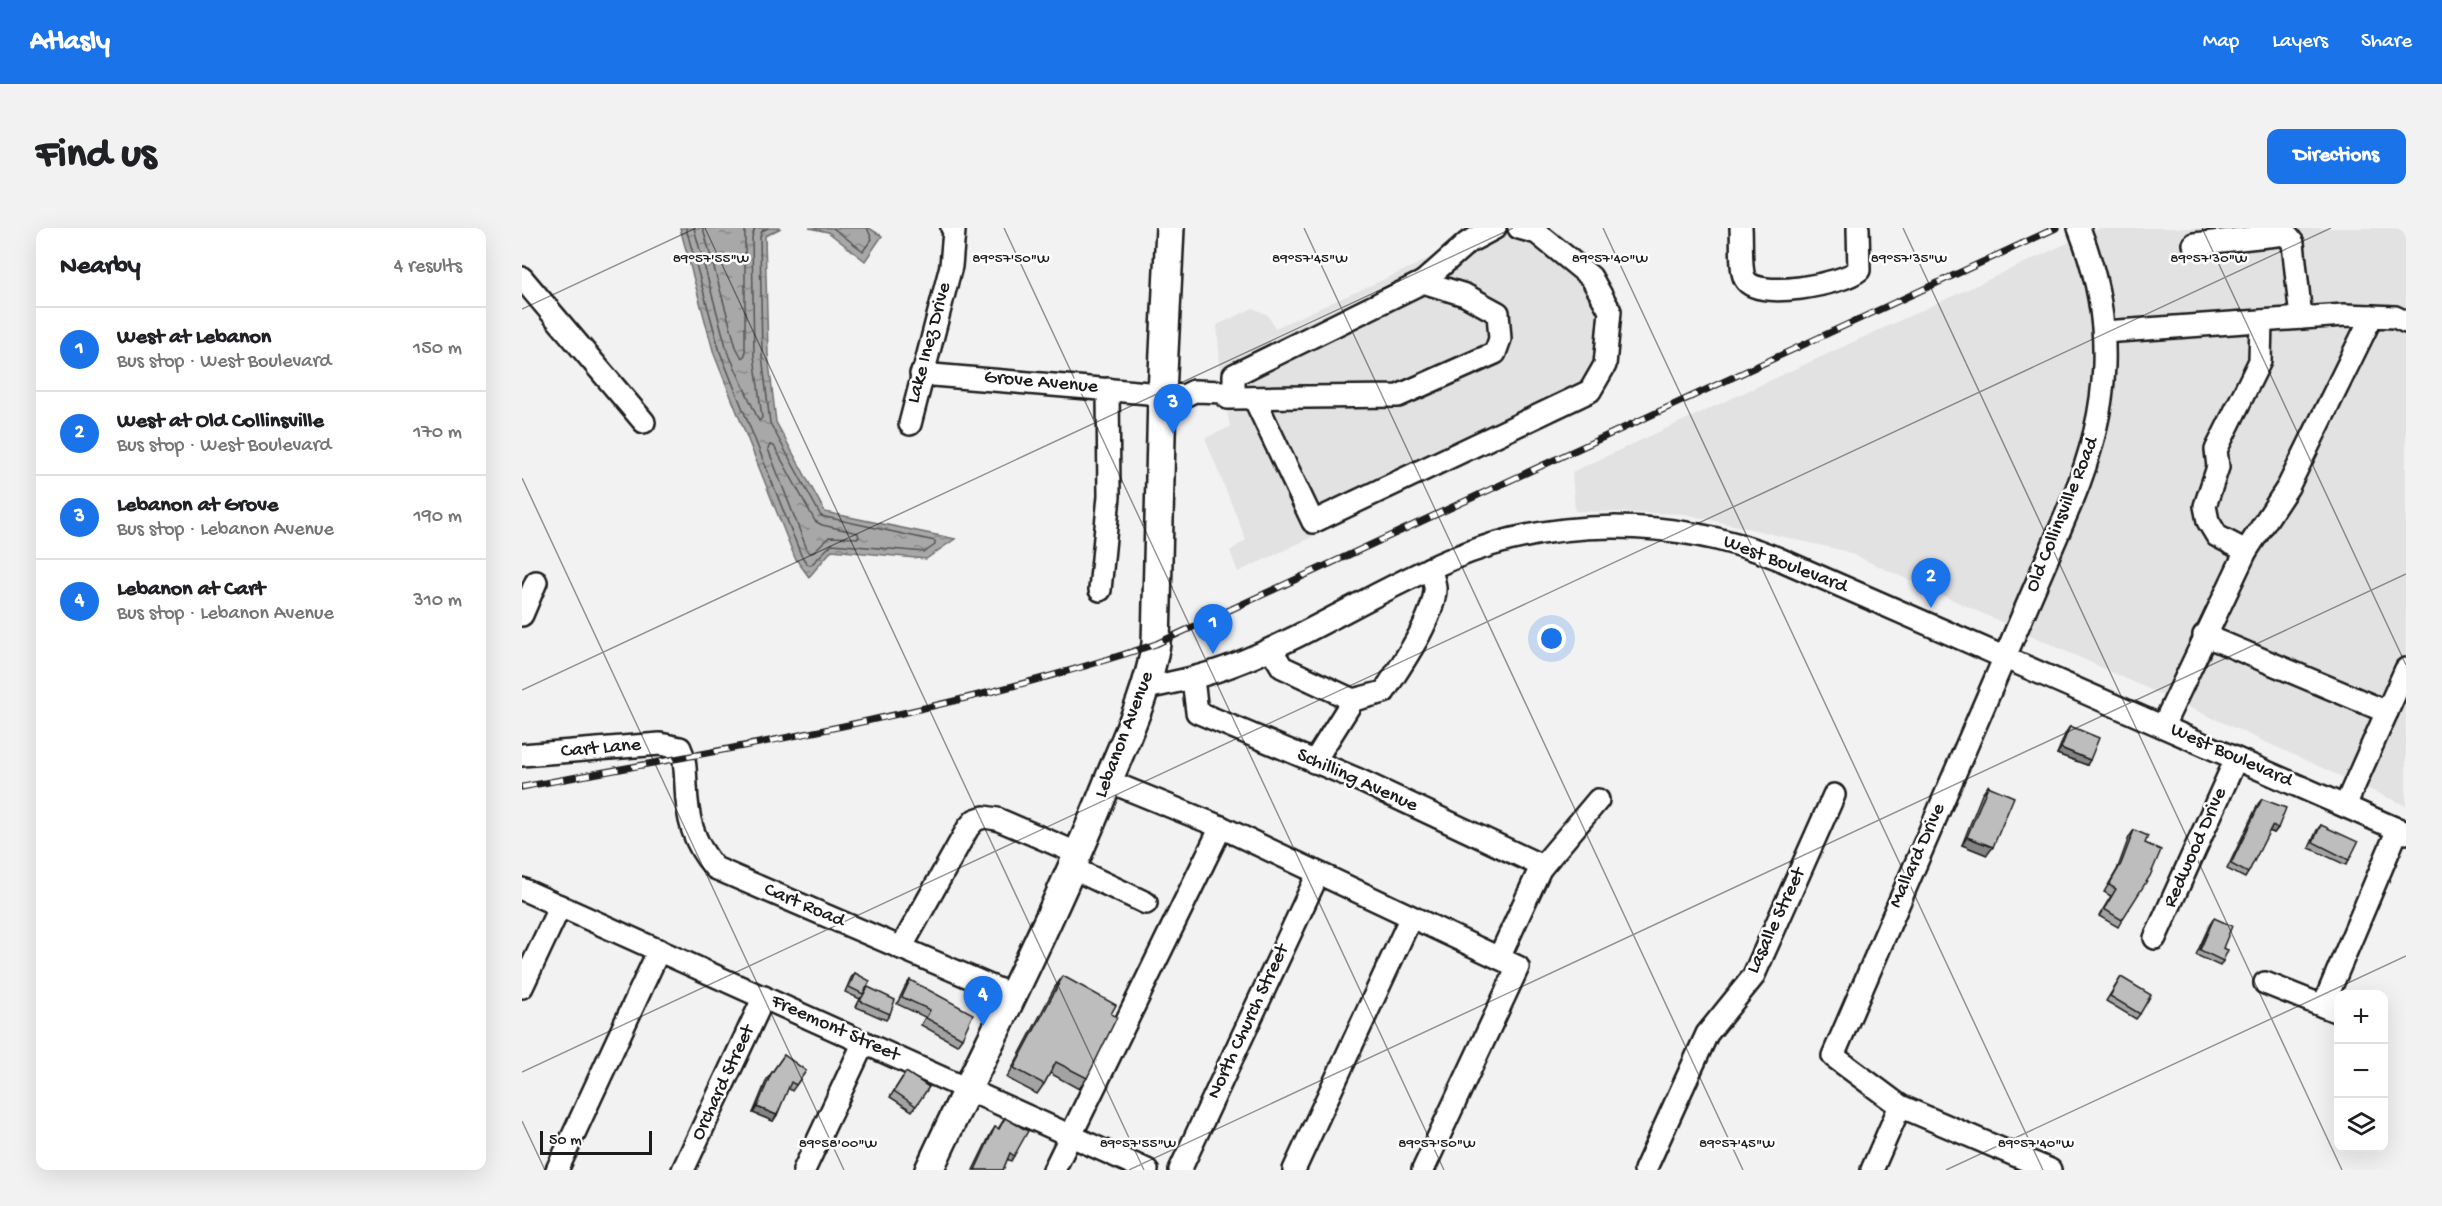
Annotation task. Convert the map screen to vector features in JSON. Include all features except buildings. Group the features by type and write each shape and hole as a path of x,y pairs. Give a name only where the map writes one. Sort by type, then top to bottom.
{"main road":[{"name":"Lebanon Avenue","path":"929,1170 1075,861 1146,688 1156,644 1173,395 1170,228"}],"street":[{"name":"Lake Inez Drive","path":"909,424 951,266 954,231 952,228"},
{"path":"1495,228 1467,243 1423,282 1234,375 1238,398 1313,522 1590,391 1605,365 1610,311 1591,277 1537,233 1519,228"},
{"path":"1741,228 1743,277 1749,284 1766,289 1822,285 1854,274 1859,270 1858,228"},
{"name":"Old Collinsville Road","path":"2005,657 2075,495 2094,444 2103,392 2104,332 2097,281 2079,228"},
{"path":"2194,244 2286,234 2293,243 2301,318"},
{"path":"522,278 644,422"},
{"path":"1238,398 1398,396 1495,352 1500,339 1498,313 1465,295 1423,282"},
{"path":"2104,332 2301,318 2372,316 2395,317 2406,322"},
{"path":"2163,726 2204,635 2246,551 2288,487 2372,316"},
{"path":"2246,551 2217,536 2208,521 2205,506 2218,466 2216,450 2260,361 2261,321"},
{"name":"Grove Avenue","path":"921,374 1173,395 1191,404 1222,406 1238,398"},
{"path":"1100,590 1109,496 1108,388"},
{"name":"West Boulevard","path":"1146,688 1192,679 1271,649 1430,568 1491,545 1552,532 1617,527 1676,531 1737,544 1764,553 2402,831"},
{"path":"1271,649 1282,667 1353,700 1384,692 1413,643 1433,602 1436,588 1430,568"},
{"path":"522,615 536,582"},
{"path":"2204,635 2387,712"},
{"name":"Mallard Drive","path":"1900,1106 1833,1056 2005,657"},
{"path":"2345,806 2406,669"},
{"name":"Schilling Avenue","path":"1192,679 1197,712 1359,780 1542,866 1540,869"},
{"path":"1314,762 1353,700"},
{"name":"Cart Lane","path":"522,755 660,744 680,748"},
{"name":"Cart Road","path":"680,748 684,757 687,808 691,830 701,852 715,868 1011,995"},
{"name":"Redwood Drive","path":"2155,938 2236,759"},
{"path":"1108,781 1221,827 1518,967 1423,1170"},
{"name":"Lasalle Street","path":"1645,1170 1707,1034 1753,976 1834,795"},
{"path":"1499,958 1540,869 1598,800"},
{"path":"901,948 956,847 975,820 984,818 997,819 1146,903"},
{"path":"1054,1170 1221,827"},
{"path":"2265,983 2331,1009 2402,831"},
{"name":"North Church Street","path":"1180,1170 1318,874"},
{"name":"Freemont Street","path":"522,889 1147,1170"},
{"path":"522,987 560,906"},
{"path":"1294,1170 1411,917"},
{"path":"557,1170 659,950"},
{"name":"Orchard Street","path":"683,1170 764,997"},
{"path":"804,1170 864,1042"},
{"path":"1872,1170 1900,1106 2050,1170"}],"shaded area":[{"path":"1485,228 1532,228 1596,268 1611,364 1602,394 1584,409 1238,572 1230,551 1246,540 1205,438 1230,427 1221,377 1217,325 1253,308 1268,315 1275,328 1416,265"},
{"path":"2100,228 2406,228 2406,806 1845,551 1685,514 1575,511 1572,472"}],"water":[{"path":"680,228 781,228 765,236 768,354 776,422 825,512 955,539 926,559 832,550 809,577 795,558 714,354"},
{"path":"809,228 869,228 882,236 865,261 828,232"}],"railway":[{"path":"522,787 762,743 921,709 1000,690 1156,644 2056,228"}],"place":[{"name":"Lebanon at Grove","path":"1173,434"},
{"name":"West at Old Collinsville","path":"1931,608"},
{"name":"West at Lebanon","path":"1213,654"},
{"name":"Lebanon at Cart","path":"983,1026"}]}
